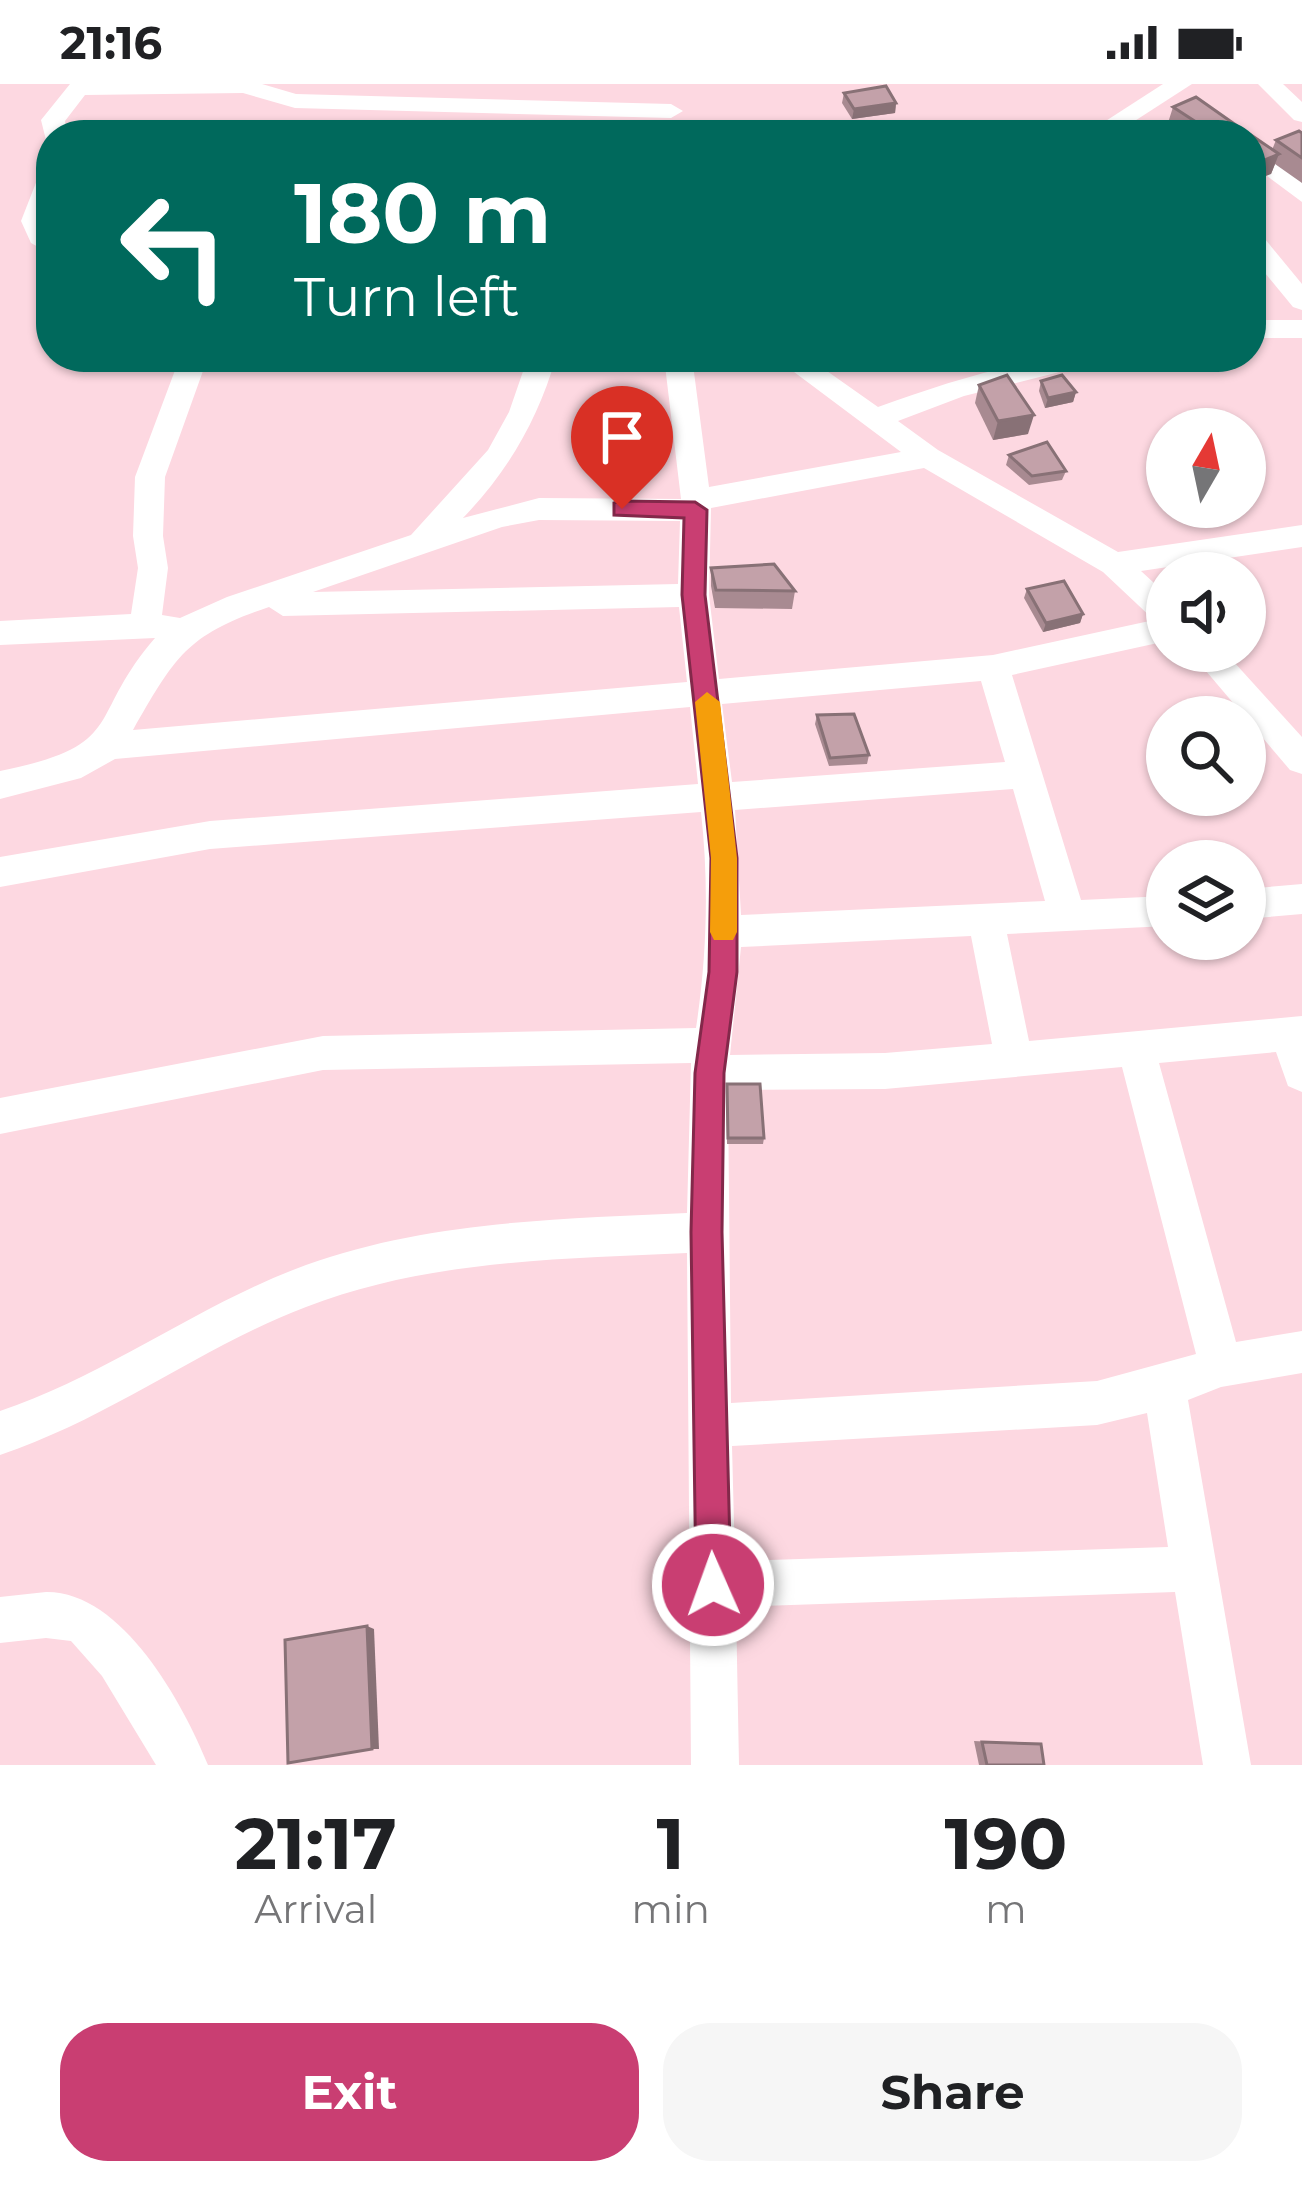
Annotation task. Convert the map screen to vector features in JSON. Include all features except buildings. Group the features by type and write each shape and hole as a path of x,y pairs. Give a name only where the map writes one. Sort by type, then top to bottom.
{"street":[{"path":"668,84 672,120"},
{"path":"1270,84 1302,115"},
{"path":"52,120 80,86 244,86 295,101 621,120"},
{"path":"1130,120 1181,90"},
{"path":"1266,164 1302,194"},
{"path":"0,222 36,233"},
{"path":"1266,257 1302,301"},
{"path":"1266,329 1302,329"},
{"path":"146,624 153,568 148,536 150,477 188,372"},
{"path":"413,548 492,470 526,412 538,372"},
{"path":"680,372 695,505 693,595 724,858 706,1232 715,1765"},
{"path":"808,372 928,457 1114,564 1146,594"},
{"path":"873,420 943,393 1026,372"},
{"path":"0,785 71,769 106,746 162,651 186,629 238,605 539,509 695,505 928,457"},
{"path":"1114,564 1302,536"},
{"path":"238,605 693,595"},
{"path":"0,633 146,624 186,629"},
{"path":"106,746 993,667 1146,634"},
{"path":"993,667 1068,917"},
{"path":"1224,672 1302,760"},
{"path":"0,872 210,836 1025,775"},
{"path":"1266,902 1302,899"},
{"path":"723,932 1146,912"},
{"path":"986,919 1014,1061"},
{"path":"0,1116 323,1053 711,1059 845,1073 1295,1034 1302,1074"},
{"path":"1137,1051 1221,1366"},
{"path":"0,1433 44,1421 119,1386 211,1331 304,1287 380,1263 494,1243 706,1232"},
{"path":"707,1426 1096,1403 1164,1387 1221,1366 1302,1352"},
{"path":"1164,1387 1226,1765"},
{"path":"713,1585 1194,1569"},
{"path":"0,1620 79,1617 99,1633 184,1765"}],"slow traffic":[{"path":"707,702 724,858 723,932"}],"route":[{"path":"622,509 695,510 693,595 724,858 723,972 709,1073 706,1232 713,1585"}]}
